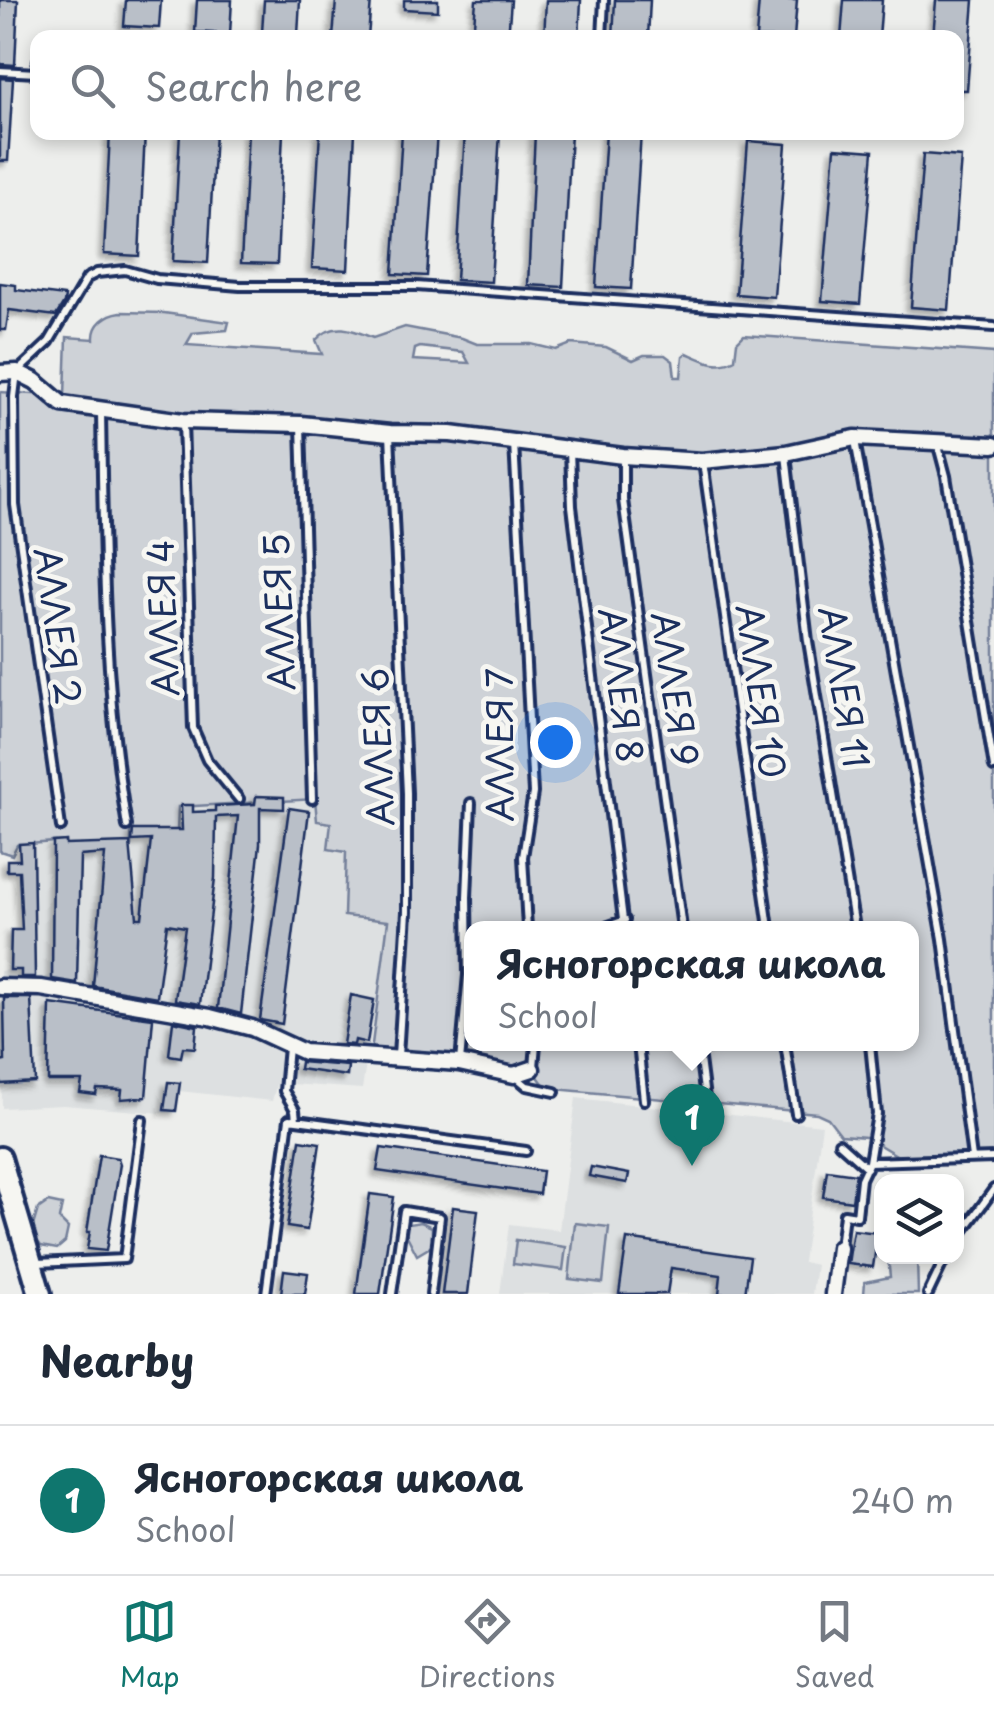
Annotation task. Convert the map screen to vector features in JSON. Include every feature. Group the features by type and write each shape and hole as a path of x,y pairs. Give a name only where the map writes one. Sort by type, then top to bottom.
{"street":[{"path":"0,373 17,372 35,381 62,404 183,420 451,434 623,456 702,461 786,453 854,438 994,445"},
{"path":"0,987 41,988 210,1017 262,1032 304,1052 460,1063 514,1075 532,1069"},
{"path":"0,1158 3,1188 40,1294"},
{"path":"833,1294 840,1248"}],"lane":[{"path":"602,30 604,0"},
{"path":"0,71 30,73"},
{"path":"17,372 50,342 87,278 125,270 157,278 240,286 416,286 994,327"},
{"name":"АЛЛЕЯ 2","path":"17,372 15,505 60,827"},
{"path":"101,409 103,551 111,692 126,826"},
{"name":"АЛЛЕЯ 4","path":"183,420 193,728 207,760 239,799"},
{"name":"АЛЛЕЯ 5","path":"301,424 312,799"},
{"name":"АЛЛЕЯ 6","path":"390,433 408,793 407,912 398,1059"},
{"path":"854,438 944,939 972,1158"},
{"name":"АЛЛЕЯ 7","path":"514,441 532,794 524,857 526,921"},
{"path":"937,441 994,767"},
{"name":"АЛЛЕЯ 8","path":"570,448 572,506 624,921"},
{"name":"АЛЛЕЯ 11","path":"786,453 808,641 854,921"},
{"name":"АЛЛЕЯ 9","path":"623,456 623,500 681,921"},
{"name":"АЛЛЕЯ 10","path":"702,461 768,921"},
{"path":"469,921 471,803"},
{"path":"460,1063 464,1019"},
{"path":"288,1047 284,1090 296,1110 296,1120"},
{"path":"532,1069 535,1051"},
{"path":"639,1051 644,1100"},
{"path":"699,1051 706,1106"},
{"path":"786,1051 796,1114"},
{"path":"840,1248 844,1214 857,1216 877,1114 871,1051"},
{"path":"514,1075 527,1086 555,1092"},
{"path":"30,1264 124,1259 142,1120"},
{"path":"266,1294 290,1120 526,1151"},
{"path":"839,1143 868,1165 994,1158"},
{"path":"964,1230 994,1189"},
{"path":"392,1294 404,1212 440,1217 431,1294"},
{"path":"928,1294 942,1264"}],"shaded area":[{"path":"121,312 164,313 229,322 227,330 193,333 186,345 322,354 316,340 329,330 350,330 373,338 405,327 477,344 531,344 556,350 571,344 606,347 633,360 644,355 665,355 673,361 675,377 681,377 683,356 687,353 717,363 735,359 737,342 744,335 994,353 994,1154 898,1156 866,1137 841,1135 828,1118 817,1113 555,1089 545,1086 536,1074 371,1052 388,921 344,916 346,852 328,849 331,823 317,821 315,799 178,807 177,832 131,832 131,845 67,847 66,841 17,845 12,855 0,851 0,392 65,396 67,337 94,339 98,324","holes":["420,347 463,352 469,363 413,360 415,349"]},
{"path":"316,799 389,921 362,1089 277,1083 272,1101 179,1091 174,1114 63,1105 2,1108 0,971 7,970 8,932 21,931 18,845 67,841 67,846 130,845 130,832 178,807"},
{"path":"576,1098 822,1125 803,1262 816,1265 812,1294 500,1294 509,1224 559,1230"},
{"path":"48,1202 62,1205 59,1219 68,1228 65,1242 57,1249 41,1246 31,1233 38,1209"},
{"path":"421,1222 432,1227 432,1246 417,1255 405,1232 408,1224"},
{"path":"575,1223 609,1227 603,1283 569,1279"},
{"path":"516,1240 566,1247 563,1270 513,1264"},
{"path":"889,1264 917,1264 918,1294 864,1294 865,1282 890,1277"}],"building":[{"path":"0,0 18,0 15,65 0,64"},
{"path":"126,0 161,0 159,28 124,26"},
{"path":"197,0 232,0 230,30 195,30"},
{"path":"264,0 300,0 298,30 262,30"},
{"path":"336,0 371,0 369,30 334,30"},
{"path":"404,0 438,0 438,11 404,9"},
{"path":"476,0 511,0 509,30 474,30"},
{"path":"546,0 581,0 579,30 544,30"},
{"path":"615,0 650,0 648,30 613,30"},
{"path":"759,0 797,0 795,30 757,30"},
{"path":"844,0 882,0 880,30 842,30"},
{"path":"936,0 974,0 967,90 964,30 934,30"},
{"path":"0,78 13,79 8,161 0,161"},
{"path":"110,140 145,140 139,256 104,254"},
{"path":"180,140 215,140 208,263 173,261"},
{"path":"248,140 283,140 277,264 241,263"},
{"path":"320,140 355,140 348,270 312,268"},
{"path":"401,140 436,140 427,276 393,274"},
{"path":"465,140 500,140 491,282 456,280"},
{"path":"535,140 571,140 563,287 528,285"},
{"path":"605,140 640,140 631,289 596,287"},
{"path":"748,141 786,144 774,297 736,294"},
{"path":"835,148 873,151 860,304 822,301"},
{"path":"923,154 961,157 949,310 911,307"},
{"path":"0,283 16,285 16,290 65,296 64,303 56,316 9,310 6,330 0,330"},
{"path":"256,796 284,797 284,809 260,808 260,844 241,1014 218,1008 238,816 216,817 215,878 200,1004 175,1000 185,927 167,924 157,997 93,986 105,854 80,856 77,983 52,979 53,842 130,843 137,918 142,918 151,840 132,841 133,830 182,830 181,805 193,805 193,812 215,811 215,806 255,804"},
{"path":"289,808 309,811 282,1024 260,1020"},
{"path":"33,843 35,977 21,977 21,970 10,970 11,930 22,930 19,871 7,871 7,860 20,860 19,844"},
{"path":"351,995 374,1000 367,1043 355,1040 354,1045 343,1044"},
{"path":"4,998 31,998 35,1082 1,1084 0,1062 5,1061"},
{"path":"50,1004 153,1018 146,1097 121,1099 122,1090 97,1089 96,1095 80,1093 82,1081 48,1081"},
{"path":"173,1021 197,1026 195,1048 183,1047 181,1057 169,1055"},
{"path":"300,1062 348,1066 347,1076 299,1069"},
{"path":"168,1082 180,1083 176,1111 164,1110"},
{"path":"300,1140 320,1143 307,1230 287,1227"},
{"path":"381,1148 542,1171 539,1194 377,1171"},
{"path":"99,1155 118,1158 120,1164 106,1251 87,1249"},
{"path":"591,1167 629,1174 627,1183 589,1176"},
{"path":"827,1170 856,1174 852,1201 823,1197"},
{"path":"370,1194 394,1197 380,1294 356,1294"},
{"path":"453,1207 478,1210 468,1294 442,1294"},
{"path":"853,1230 874,1233 873,1267 848,1264"},
{"path":"627,1239 750,1257 745,1294 719,1294 721,1275 671,1268 667,1294 619,1294"},
{"path":"284,1270 308,1273 305,1294 281,1294"}],"place":[{"name":"Ясногорская школа","path":"692,1166"}]}
